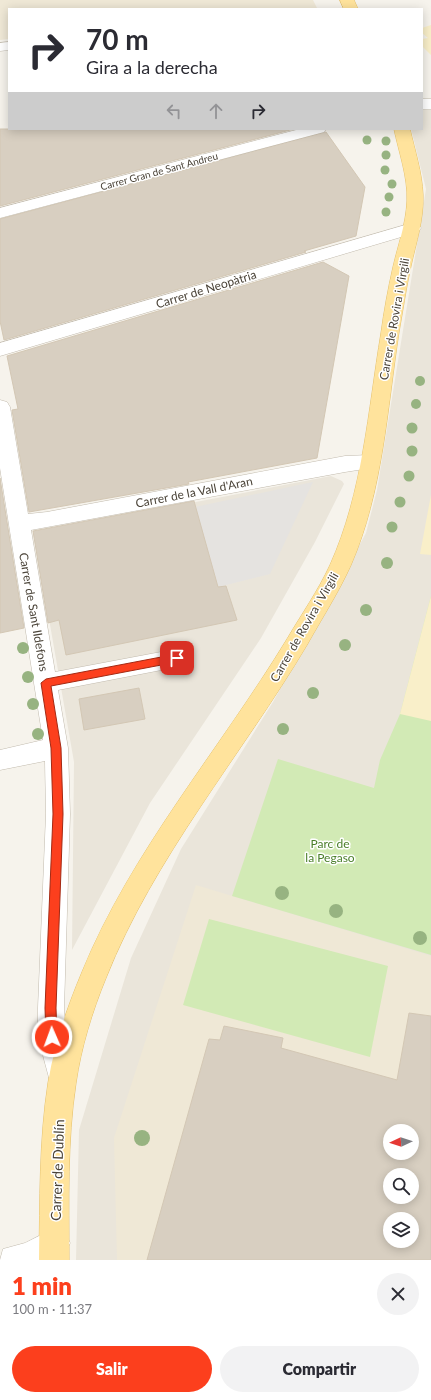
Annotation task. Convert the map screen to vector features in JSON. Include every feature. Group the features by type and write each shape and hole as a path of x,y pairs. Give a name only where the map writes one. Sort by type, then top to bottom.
{"main road":[{"name":"Carrer de Rovira i Virgili","path":"63,1080 74,1034 95,972 125,906 177,821 238,735 293,650 342,563 357,522 370,462 402,266 412,228 415,199 414,180 402,130"},
{"name":"Carrer de Dublín","path":"55,1251 59,1119 63,1080"}],"street":[{"name":"Carrer Gran de Sant Andreu","path":"0,213 314,130"},
{"name":"Carrer de Neopàtria","path":"0,350 412,228"},
{"name":"Carrer de Sant Ildefons","path":"0,407 56,748 58,814 51,1008 52,1037 63,1080"},
{"name":"Carrer de la Vall d'Aran","path":"19,523 47,520 345,464 370,462"},
{"path":"46,683 177,658"},
{"path":"0,760 56,748"},
{"path":"14,1260 55,1251"}],"shaded area":[{"path":"0,0 313,0 317,8 8,8 8,39 0,40"},
{"path":"423,110 431,110 431,1260 76,1260 79,1130 131,958 181,849 273,702 366,533 377,490 426,189 411,130 423,130"},
{"path":"331,476 342,481 344,484 315,542 261,638 150,803 72,950 74,762 34,533"},
{"path":"313,482 270,574 218,587 195,507"},
{"path":"196,885 431,956 431,1260 117,1260 114,1138"}],"green space":[{"name":"Parc de la Pegaso","path":"431,596 431,955 232,896 278,759 374,788 380,760 400,714"},
{"path":"209,919 388,966 370,1057 183,1005"}],"sand":[{"path":"431,25 431,55 423,47 423,39 428,38 423,34 423,28"},
{"path":"431,495 431,555 420,554"},
{"path":"431,596 431,721 400,714"}],"building":[{"path":"0,129 290,130 0,206"},
{"path":"326,132 365,187 356,236 4,340 0,321 0,219"},
{"path":"323,262 349,276 317,458 188,482 189,484 29,512 12,410 18,409 7,356"},
{"path":"0,478 24,628 0,633"},
{"path":"194,501 218,587 226,586 237,620 66,655 59,620 48,623 33,531"},
{"path":"139,688 145,719 84,730 79,699"},
{"path":"409,1013 431,1016 431,1260 147,1260 209,1039 220,1040 224,1026 283,1038 281,1048 397,1080"}],"route":[{"path":"52,1037 51,1008 58,814 56,748 46,683 177,658"}]}
